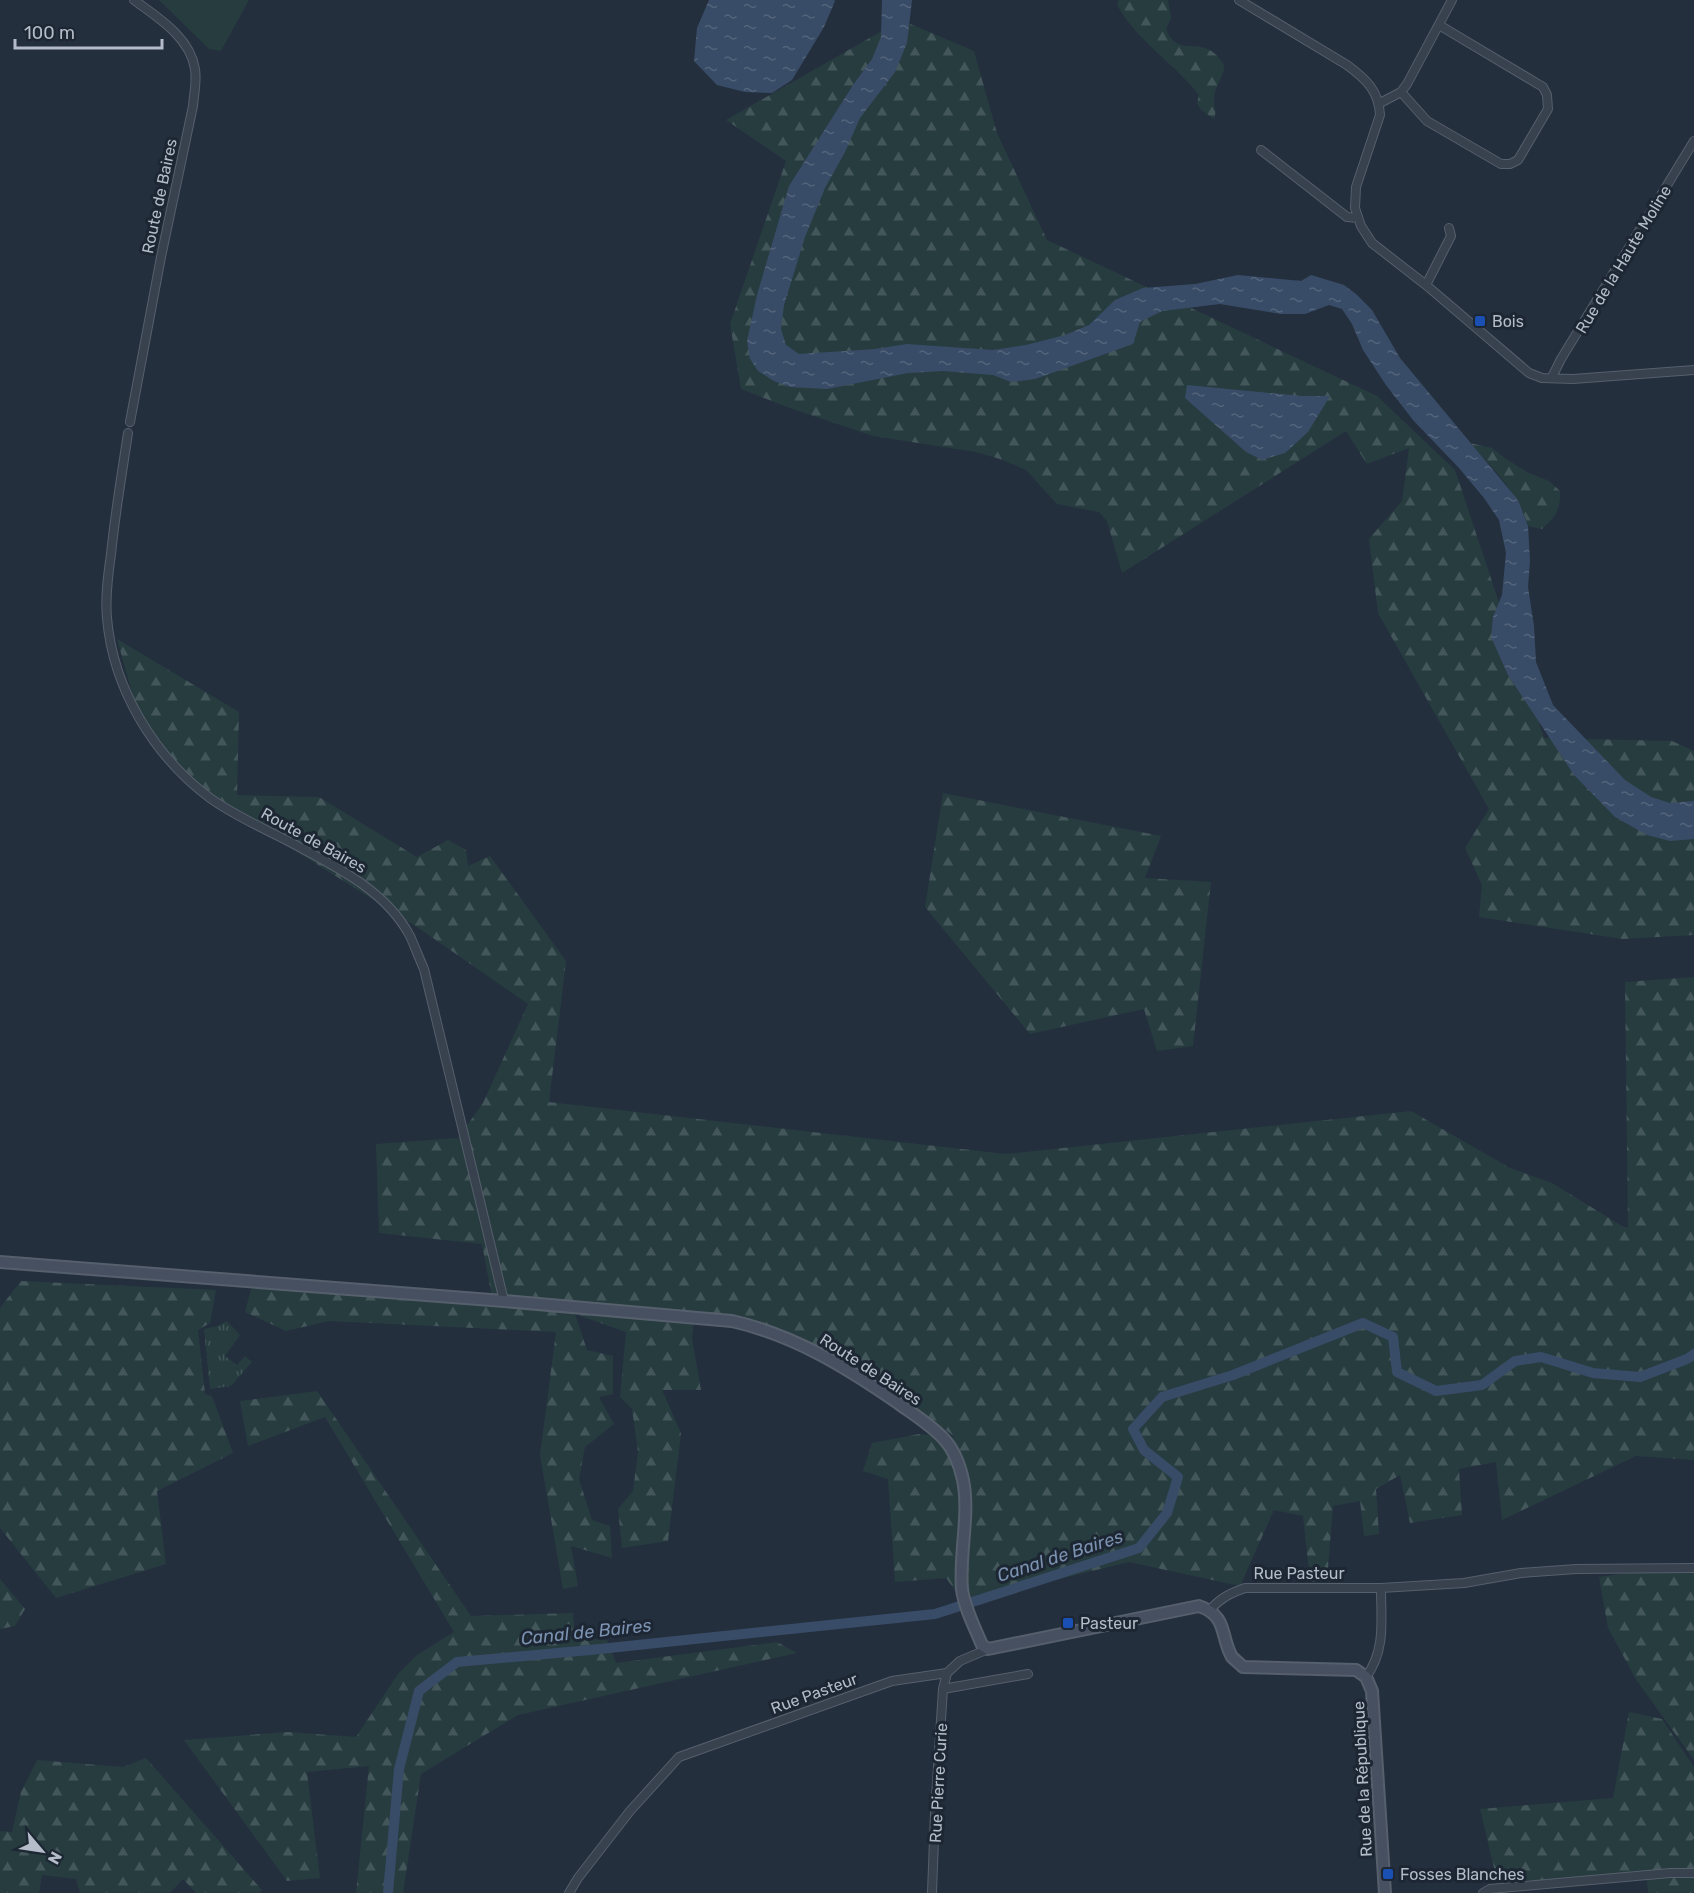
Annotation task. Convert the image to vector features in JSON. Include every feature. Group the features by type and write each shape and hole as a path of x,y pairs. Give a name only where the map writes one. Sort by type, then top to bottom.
{"street":[{"name":"Route de Baires","path":"129,422 196,82 194,66 187,48 165,23 134,0"},
{"path":"1239,0 1364,77 1380,103 1380,115 1356,187 1355,208 1358,218 1372,243 1426,285 1529,373 1542,378 1573,379 1694,370"},
{"path":"1380,103 1401,92 1452,0"},
{"path":"1401,92 1427,121 1501,164 1510,164 1518,160 1548,109 1544,87 1439,26"},
{"name":"Rue de la Haute Moline","path":"1552,377 1694,141"},
{"path":"1261,150 1347,217 1358,218"},
{"path":"1426,285 1451,236 1449,228"},
{"name":"Route de Baires","path":"128,433 107,587 107,618 114,653 134,709 164,755 210,797 229,810 351,875 386,904 409,934 424,969 504,1301"},
{"name":"Route de Baires","path":"0,1262 504,1301 732,1322 753,1326 798,1342 821,1353 881,1391 944,1439 960,1469 966,1499 962,1540 962,1591 982,1645 988,1649"},
{"name":"Rue Pasteur","path":"569,1893 630,1811 679,1757 892,1681 947,1673 960,1661 988,1649 1185,1608 1199,1606 1210,1610 1217,1602 1231,1593 1245,1588 1381,1588 1464,1583 1521,1573 1576,1569 1694,1568"},
{"path":"1366,1677 1376,1664 1382,1629 1381,1588"},
{"name":"Rue de la République","path":"1210,1610 1221,1623 1233,1658 1243,1667 1356,1670 1366,1677 1372,1691 1385,1893"},
{"name":"Rue Pierre Curie","path":"932,1893 943,1689 947,1673"},
{"path":"943,1689 1028,1674"},
{"path":"1483,1893 1490,1889 1545,1889 1670,1873 1694,1873"}],"green space":[{"path":"159,0 249,0 221,51 209,49"},
{"path":"1118,0 1168,0 1171,18 1166,29 1170,37 1181,45 1207,49 1218,57 1224,65 1214,95 1214,119 1201,110 1197,103 1199,95 1189,83 1145,41 1125,18 1117,5"},
{"path":"901,20 974,51 997,133 1047,240 1377,396 1455,470 1544,738 1672,741 1694,751 1694,935 1623,939 1479,917 1482,885 1465,848 1489,809 1378,613 1369,539 1402,501 1409,448 1367,464 1346,431 1122,573 1107,521 1099,512 1057,504 1026,470 976,452 873,436 741,389 730,324 786,161 726,120"},
{"path":"1470,443 1492,448 1529,473 1549,481 1560,491 1557,512 1542,529 1528,526 1518,502 1496,472"},
{"path":"117,639 239,712 237,795 319,797 417,857 448,840 466,850 468,866 490,856 566,961 549,1102 1006,1154 1411,1111 1510,1168 1552,1183 1628,1228 1625,982 1694,977 1694,1460 1636,1456 1502,1520 1496,1462 1459,1469 1462,1515 1410,1523 1400,1475 1376,1489 1379,1534 1364,1536 1360,1501 1333,1506 1327,1581 1310,1582 1303,1516 1274,1510 1240,1586 1129,1562 964,1602 946,1578 895,1582 888,1479 863,1471 872,1443 919,1434 955,1437 876,1379 782,1329 695,1310 692,1338 701,1390 662,1390 681,1433 668,1541 622,1548 618,1509 633,1491 638,1452 632,1409 620,1397 626,1332 575,1314 587,1350 613,1356 613,1394 599,1397 614,1424 585,1447 579,1479 592,1520 610,1526 612,1558 571,1546 578,1586 563,1589 540,1455 556,1332 329,1321 286,1331 245,1312 252,1286 493,1303 482,1244 379,1233 376,1144 458,1138 483,1103 528,1004 420,929 205,794 140,721"},
{"path":"943,793 1161,836 1145,878 1211,882 1193,1046 1157,1051 1144,1009 1030,1034 925,907"},
{"path":"21,1281 216,1290 210,1323 198,1330 205,1394 212,1396 233,1453 157,1491 166,1564 56,1598 0,1528 0,1308"},
{"path":"227,1321 240,1335 225,1356 237,1365 245,1356 252,1362 231,1386 210,1389 204,1329"},
{"path":"317,1391 471,1616 573,1613 575,1638 607,1640 616,1663 777,1642 797,1653 518,1715 421,1774 403,1893 356,1893 369,1766 307,1772 320,1878 287,1881 184,1740 288,1732 356,1737 398,1674 417,1655 454,1632 325,1417 248,1446 240,1401"},
{"path":"1694,1564 1694,1760 1637,1681 1608,1628 1599,1577"},
{"path":"0,1579 25,1609 15,1626 0,1629"},
{"path":"1629,1712 1662,1719 1694,1767 1694,1839 1692,1840 1694,1841 1694,1893 1648,1893 1647,1880 1497,1880 1480,1809 1613,1798"},
{"path":"146,1758 262,1890 259,1893 196,1893 183,1879 170,1893 80,1893 76,1879 42,1875 39,1893 0,1893 0,1831 12,1832 21,1792 37,1760 123,1767"}],"water":[{"path":"709,0 835,1 824,27 792,80 772,93 745,92 717,85 694,61 697,28"},
{"path":"882,0 912,0 907,43 895,72 860,118 825,188 805,237 784,305 781,329 786,345 799,354 875,349 907,344 993,350 1026,345 1065,335 1089,325 1115,300 1143,288 1195,284 1238,275 1301,281 1311,275 1344,285 1372,310 1400,358 1518,500 1528,526 1530,561 1528,587 1534,626 1536,662 1553,705 1625,780 1651,797 1670,803 1694,801 1694,839 1670,841 1647,835 1615,817 1574,775 1508,675 1491,637 1493,617 1502,595 1506,553 1499,520 1459,468 1413,420 1386,385 1363,350 1352,324 1342,309 1329,305 1305,314 1281,314 1220,304 1162,311 1140,322 1133,344 1035,379 1011,382 993,375 943,371 908,373 827,389 790,387 758,371 750,359 747,341 757,295 789,186 872,59 881,37"},
{"path":"1187,385 1302,396 1330,396 1308,432 1285,453 1262,460 1246,452 1185,398"}],"waterway":[{"name":"Canal de Baires","path":"388,1893 399,1769 419,1691 457,1662 935,1614 1139,1548 1167,1513 1178,1477 1144,1450 1133,1429 1162,1397 1233,1375 1363,1323 1393,1337 1397,1372 1436,1391 1482,1385 1515,1361 1541,1357 1593,1373 1640,1377 1687,1359 1694,1354"}],"place":[{"name":"Bois","path":"1480,321"},
{"name":"Pasteur","path":"1068,1623"},
{"name":"Fosses Blanches","path":"1388,1874"}]}
